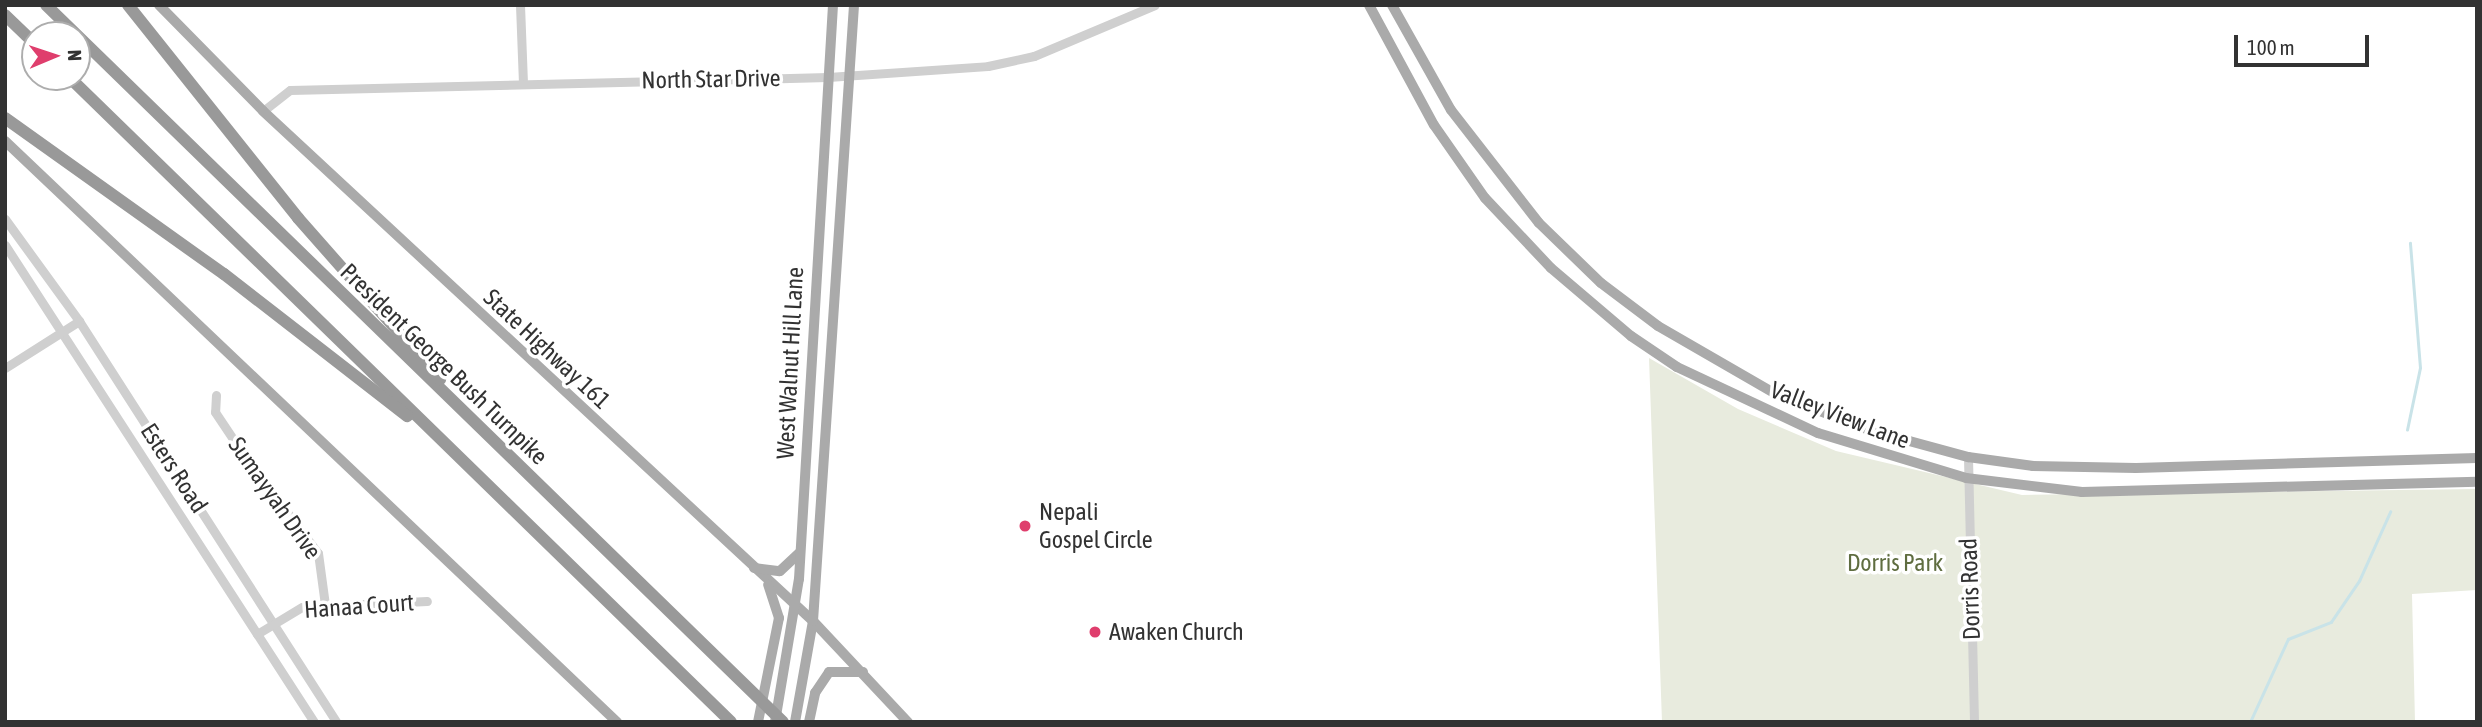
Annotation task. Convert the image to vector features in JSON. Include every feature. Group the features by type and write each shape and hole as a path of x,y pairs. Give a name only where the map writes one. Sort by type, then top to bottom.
{"highway":[{"name":"President George Bush Turnpike","path":"47,5 783,722"},
{"path":"128,5 298,218 400,329 470,418"},
{"path":"5,15 21,30"},
{"path":"83,91 731,722"},
{"path":"5,118 224,274 444,443"}],"main road":[{"name":"State Highway 161","path":"159,5 263,111 750,567 813,621 908,722"},
{"name":"West Walnut Hill Lane","path":"775,722 796,605 833,5"},
{"name":"West Walnut Hill Lane","path":"795,722 813,621 854,5"},
{"name":"Valley View Lane","path":"1369,5 1409,84 1485,198 1551,268 1630,336 1677,367 1818,433 1966,478 2082,492 2477,482"},
{"name":"Valley View Lane","path":"1392,5 1475,144 1520,203 1601,283 1669,333 1776,394 1869,430 1968,457 2079,468 2477,458"},
{"path":"5,141 617,722"},
{"path":"808,435 825,437"},
{"path":"750,567 780,571 800,550"},
{"path":"758,722 779,618 767,582"},
{"path":"809,722 819,685 829,672 841,669 863,672"}],"street":[{"path":"520,5 523,83"},
{"name":"North Star Drive","path":"263,111 290,89 828,77 951,70 1024,59 1155,5"},
{"name":"Esters Road","path":"5,219 79,321 336,722"},
{"name":"Esters Road","path":"5,245 314,722"},
{"path":"5,368 79,321"},
{"name":"Sumayyah Drive","path":"216,395 215,412 243,454 318,553 325,605"},
{"name":"Dorris Road","path":"1968,457 1966,478 1974,722"},
{"name":"Hanaa Court","path":"257,634 302,607 427,601"}],"green space":[{"name":"Dorris Park","path":"1649,358 1738,409 1836,451 2022,495 2477,489 2477,590 2412,594 2415,722 1662,722"}],"waterway":[{"path":"2407,430 2420,368 2410,243"},
{"path":"2250,722 2288,639 2331,622 2359,581 2390,512"}],"place":[{"name":"Nepali Gospel Circle","path":"1025,526"},
{"name":"Awaken Church","path":"1095,632"}]}
